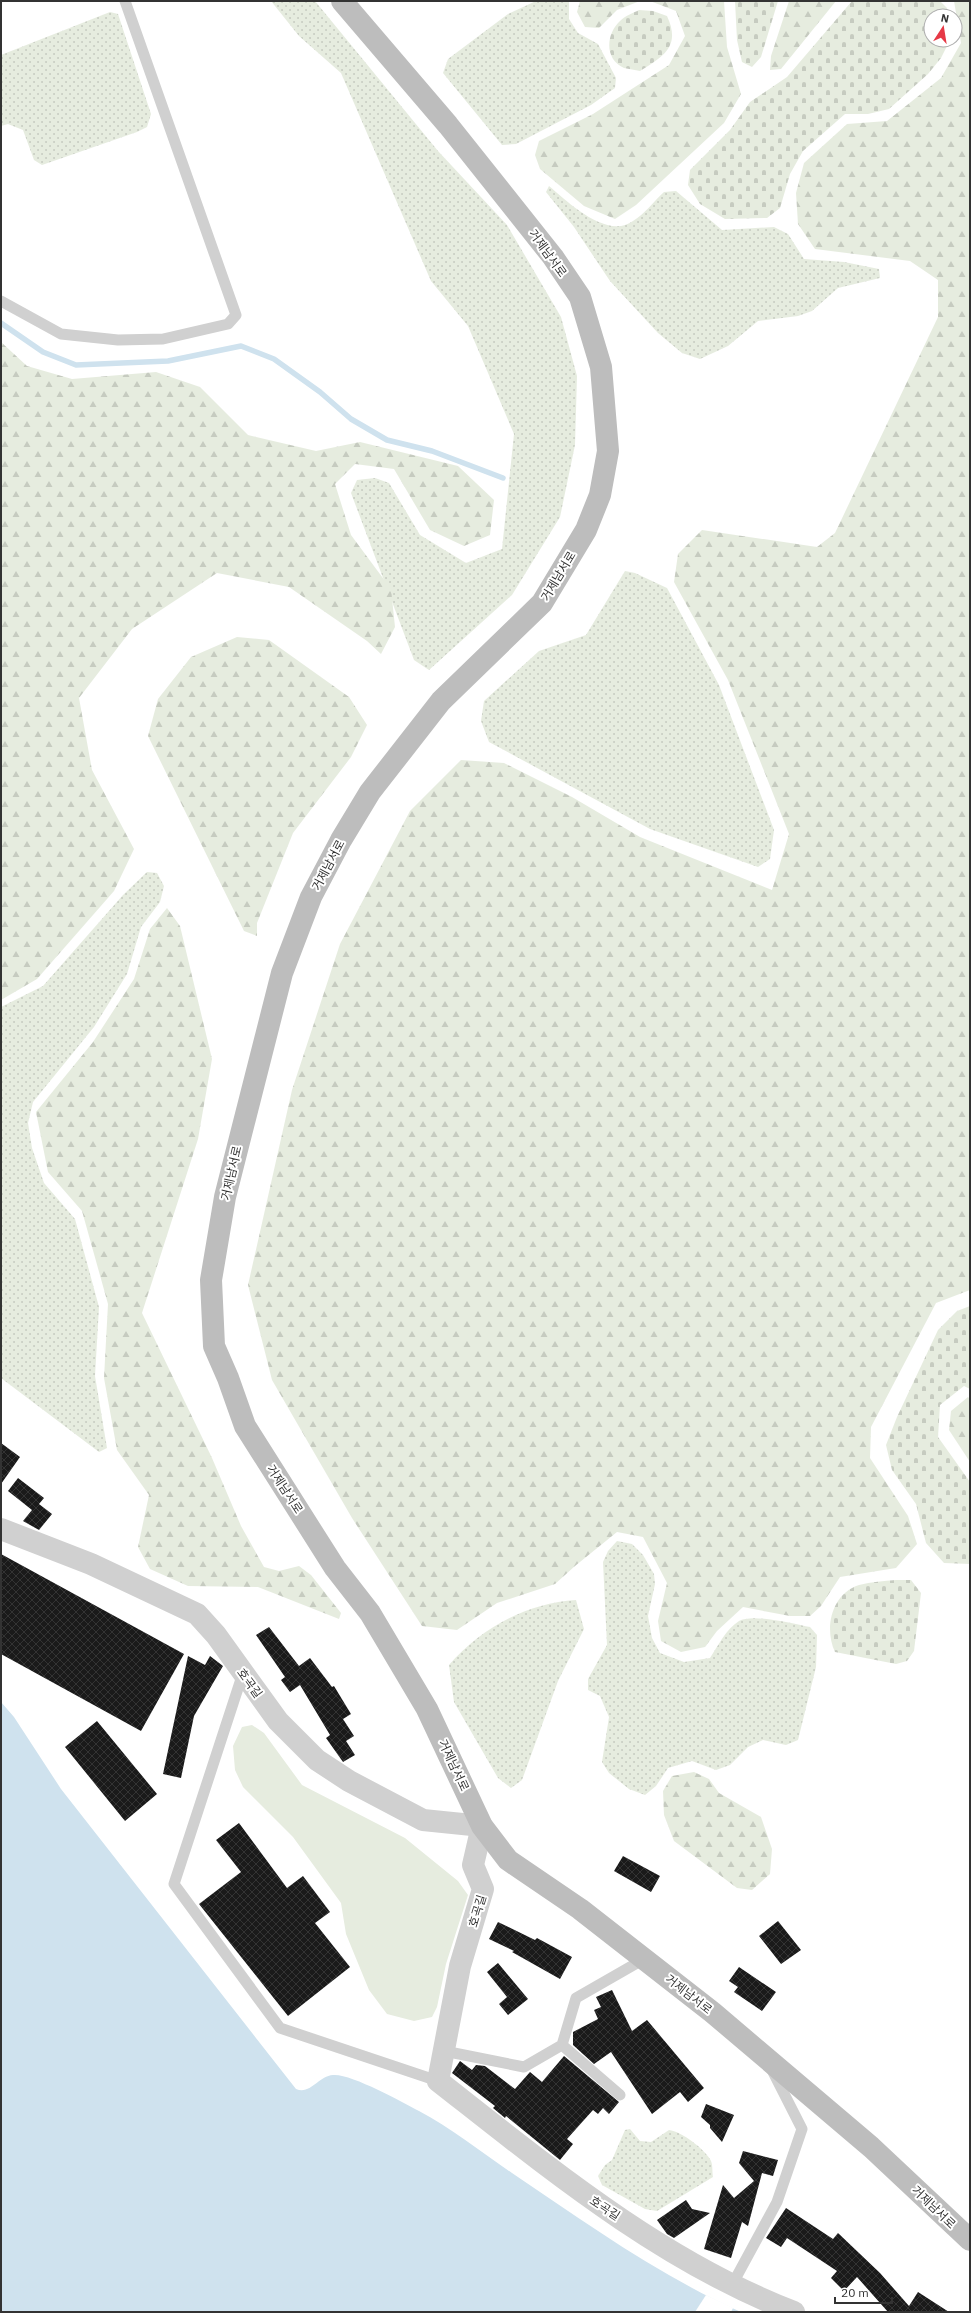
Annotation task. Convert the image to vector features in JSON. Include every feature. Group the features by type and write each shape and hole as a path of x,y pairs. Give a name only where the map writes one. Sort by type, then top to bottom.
{"main road":[{"name":"거제남서로","path":"342,1 448,125 553,257 580,297 600,367 608,451 600,495 586,530 542,603 441,701 370,792 341,840 311,897 282,973 258,1073 242,1124 225,1198 211,1280 214,1346 228,1378 245,1426 336,1568 370,1613 427,1709 482,1826 508,1860 580,1909 765,2057 871,2147 970,2240"}],"street":[{"name":"호곡길","path":"1,1529 91,1564 197,1614 216,1635 284,1726 317,1760 349,1781 423,1820 482,1826 473,1865 484,1889 460,1966 438,2081 574,2188 680,2256 751,2295 794,2312"}],"lane":[{"path":"1,301 61,334 118,340 163,339 228,324 236,315 125,1"},
{"path":"243,1673 174,1884 280,2028 438,2081"},
{"path":"444,2051 524,2067 562,2045 576,1998 644,1959"},
{"path":"562,2045 620,2095"},
{"path":"732,2285 777,2202 802,2129 765,2057"}],"green space":[{"path":"271,1 315,1 438,151 507,225 561,317 577,376 575,445 560,517 512,595 429,670 414,660 351,493 357,480 375,478 389,483 420,535 466,563 502,549 514,434 468,326 431,281 341,73 299,36"},
{"path":"536,1 569,1 569,19 578,33 598,44 616,78 615,88 591,105 516,144 502,145 443,73 448,59 508,14"},
{"path":"580,1 640,1 617,10 599,28 585,27 577,12"},
{"path":"650,1 724,1 727,47 741,94 724,123 636,205 615,219 584,206 540,169 535,155 539,141 593,114 669,65 685,36 676,11"},
{"path":"735,1 778,1 761,57 752,67 742,62 737,40"},
{"path":"789,1 836,1 781,69 770,70 771,56"},
{"path":"852,1 940,1 947,8 923,8 923,48 946,48 941,58 928,74 889,109 868,114 845,114 803,151 790,174 780,208 767,218 725,219 700,204 688,185 690,170 730,130 750,102 787,77"},
{"path":"954,1 970,1 970,1290 936,1303 871,1427 870,1458 908,1516 917,1544 896,1568 840,1577 821,1606 810,1616 790,1616 743,1607 717,1631 705,1647 681,1652 661,1641 658,1621 667,1583 643,1537 617,1532 555,1584 497,1603 457,1630 422,1626 352,1518 272,1380 248,1285 292,1090 340,944 410,811 461,760 504,763 572,797 640,837 772,890 789,834 728,680 674,582 678,554 702,530 817,547 835,533 938,317 938,280 910,261 815,249 798,224 796,193 804,163 847,124 887,121 941,78 958,48 963,48 963,8 955,8"},
{"path":"639,10 653,11 667,16 671,26 672,35 671,43 663,55 640,71 624,68 618,64 610,53 609,46 615,26 624,18"},
{"path":"110,12 118,14 151,114 147,127 137,132 42,165 34,160 23,130 8,124 1,126 1,55"},
{"path":"549,186 588,217 612,226 623,226 633,221 664,192 676,191 722,230 774,227 788,234 804,259 844,262 879,269 880,278 838,288 812,311 798,316 758,321 728,346 700,359 682,353 658,333 610,281 574,227 546,192"},
{"path":"1,342 27,366 72,379 156,372 200,387 248,435 316,451 360,442 458,466 494,500 490,535 464,546 430,530 394,469 355,464 335,484 351,535 391,589 395,627 381,654 367,641 289,587 217,573 132,629 79,698 92,770 134,849 114,891 37,979 1,1000"},
{"path":"625,571 635,573 667,588 719,685 774,830 770,859 758,867 650,829 489,742 481,721 484,701 539,651 586,635"},
{"path":"237,637 269,640 349,697 367,725 351,757 293,833 257,923 257,936 244,931 148,736 158,699 191,657"},
{"path":"147,872 157,873 164,886 160,902 141,927 127,974 94,1027 33,1102 28,1123 32,1148 44,1183 75,1219 99,1307 95,1376 107,1448 99,1452 1,1378 1,1007 43,986 123,895"},
{"path":"167,908 180,926 212,1059 198,1139 142,1313 212,1458 241,1526 264,1567 279,1571 299,1566 311,1575 341,1613 339,1619 258,1587 188,1586 150,1569 138,1547 149,1495 117,1450 104,1378 108,1304 82,1211 48,1172 36,1112 93,1042 134,979 150,929"},
{"path":"970,1306 970,1389 964,1386 940,1405 938,1437 970,1482 970,1564 944,1563 926,1543 916,1504 892,1470 886,1445 897,1417 938,1330 957,1311"},
{"path":"968,1397 970,1399 970,1462 949,1430 951,1411"},
{"path":"617,1541 632,1544 643,1555 654,1574 655,1584 648,1616 652,1638 660,1653 684,1662 710,1658 730,1628 739,1621 745,1619 753,1618 773,1620 810,1627 817,1635 816,1667 798,1740 786,1745 763,1740 748,1747 730,1765 716,1770 692,1761 668,1768 656,1786 645,1795 629,1789 609,1773 602,1762 609,1717 600,1696 588,1690 588,1679 607,1645 603,1562 608,1551"},
{"path":"896,1580 911,1580 921,1593 914,1651 907,1661 896,1664 835,1652 830,1633 830,1623 836,1604 842,1596 849,1590 859,1585"},
{"path":"576,1600 584,1629 558,1681 522,1780 511,1788 498,1778 454,1702 449,1665 475,1640 506,1620 540,1606"},
{"path":"252,1725 264,1733 302,1785 405,1838 458,1881 468,1895 446,1964 437,2007 432,2017 414,2021 387,2014 369,1990 346,1934 341,1903 293,1837 243,1787 235,1770 233,1746 242,1727"},
{"path":"694,1772 709,1779 719,1793 761,1817 772,1849 770,1874 752,1890 737,1888 674,1841 664,1815 663,1791 672,1776"},
{"path":"630,2129 640,2141 651,2142 669,2130 686,2137 699,2147 711,2161 713,2177 657,2211 645,2209 602,2185 598,2176 605,2165 612,2160 625,2130"}],"water":[{"path":"1,1702 14,1717 61,1789 296,2089 306,2089 323,2078 333,2075 363,2083 389,2095 443,2125 624,2248 681,2282 741,2312 1,2312"}],"pier":[{"path":"706,2295 733,2308 731,2312 695,2312"}],"building":[{"path":"1,1443 20,1457 1,1484"},
{"path":"18,1478 44,1498 39,1504 52,1514 39,1530 23,1521 32,1510 8,1491"},
{"path":"1,1554 184,1654 141,1731 1,1654"},
{"path":"269,1627 299,1666 310,1658 332,1687 334,1686 351,1714 343,1719 354,1736 346,1741 355,1755 343,1762 326,1738 330,1735 300,1685 290,1692 281,1680 285,1677 256,1635"},
{"path":"188,1656 205,1665 210,1656 223,1666 194,1716 181,1778 163,1774"},
{"path":"97,1721 157,1794 125,1821 65,1747"},
{"path":"239,1823 287,1888 303,1876 330,1912 315,1923 350,1967 288,2016 199,1904 241,1872 216,1840"},
{"path":"623,1856 660,1876 651,1892 614,1871"},
{"path":"778,1921 801,1950 781,1964 759,1936"},
{"path":"498,1922 535,1940 537,1938 572,1957 560,1979 512,1952 514,1951 489,1939"},
{"path":"498,1963 528,1999 508,2015 499,2004 507,1997 487,1972"},
{"path":"739,1967 776,1992 762,2011 734,1992 738,1987 729,1981"},
{"path":"612,1990 632,2031 647,2020 704,2088 688,2102 680,2092 652,2114 611,2052 594,2064 573,2045 573,2032 598,2019 594,2010 601,2007 596,1997"},
{"path":"564,2056 619,2102 609,2114 603,2108 598,2114 593,2110 567,2139 573,2144 560,2160 506,2116 505,2118 493,2108 495,2106 452,2073 460,2061 472,2070 476,2065 485,2066 515,2089 530,2072 542,2082"},
{"path":"706,2104 734,2115 722,2142 710,2128 710,2125 701,2117"},
{"path":"743,2151 778,2160 773,2176 762,2173 748,2226 742,2222 731,2258 704,2249 723,2185 734,2198 754,2181 739,2163"},
{"path":"686,2200 692,2209 710,2213 674,2238 667,2234 657,2220"},
{"path":"786,2208 833,2239 838,2233 880,2273 909,2306 918,2292 949,2312 888,2312 857,2277 844,2291 831,2278 837,2271 787,2238 781,2247 766,2238"}],"waterway":[{"path":"1,323 43,352 76,365 168,361 241,346 274,359 320,392 351,419 387,440 432,451 503,478"}]}
